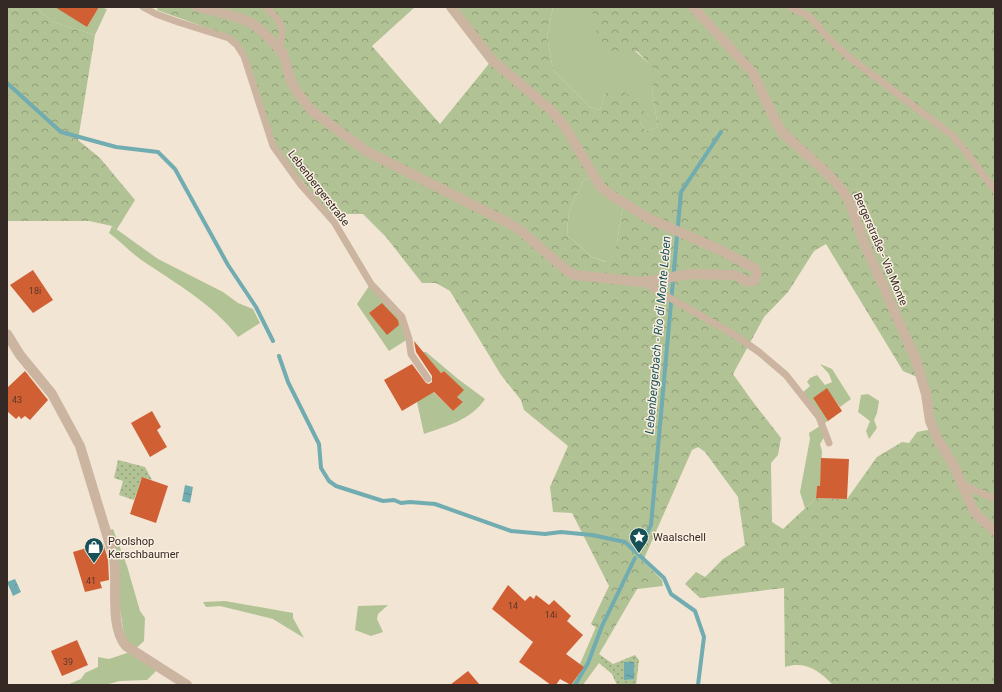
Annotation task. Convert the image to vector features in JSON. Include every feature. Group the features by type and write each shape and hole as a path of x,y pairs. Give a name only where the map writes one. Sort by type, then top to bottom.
{"street":[{"path":"197,7 230,14 250,22 262,32 283,52 286,60 287,71 297,92 312,111 366,150 520,230 566,270 574,275 642,282 690,274 735,276 748,282 754,281 757,273 754,268 718,249 648,218 611,195 600,186 565,127 552,111 492,60 451,7"},
{"name":"Bergerstraße - Via Monte","path":"693,7 753,73 777,124 784,134 844,192 850,203 865,245 916,360 926,394 930,421 973,509 978,516 995,531"},
{"path":"7,334 20,355 52,394 80,446 114,558 117,574 116,624 119,638 126,646 187,685"}],"lane":[{"name":"Lebenbergerstraße","path":"143,7 156,14 178,22 229,38 238,45 244,56 273,146 301,185 334,222 370,284 402,317 409,339 411,354 428,379"},
{"path":"266,7 283,29 283,37 278,48"},
{"path":"790,7 809,16 830,40 849,58 952,135 995,190"},
{"path":"642,282 733,334 759,352 786,375 819,417 829,443"},
{"path":"961,484 995,499"}],"green space":[{"path":"7,7 35,7 53,22 95,35 78,140 100,158 135,200 117,229 112,226 89,221 7,221"},
{"path":"35,7 62,7 87,27 99,7 107,9 95,35 53,22"},
{"path":"158,7 415,7 372,46 440,124 492,60 451,7 553,7 547,36 553,70 590,107 600,110 606,91 618,87 643,107 646,118 640,122 646,131 658,127 652,91 654,69 637,51 618,57 595,38 599,20 586,7 995,7 995,685 833,685 817,671 811,668 799,665 785,667 784,588 700,598 685,584 696,572 705,577 723,559 745,545 738,497 705,452 698,447 692,450 643,561 662,580 663,586 637,589 609,637 591,624 609,586 572,513 553,512 550,487 568,446 524,410 521,400 501,375 450,291 436,283 422,283 386,237 363,214 330,214 277,151 252,73 230,36 157,10","holes":["590,178 623,204 617,243 606,262 592,257 568,236 567,228 571,207 584,180","826,244 903,371 922,379 933,429 917,432 909,443 902,442 877,457 847,499 816,498 783,529 772,522 771,463 778,455 781,438 733,374 764,317 788,292 814,251"]},
{"path":"553,7 586,7 655,69 652,91 658,127 646,131 640,122 606,91 600,110 590,107 553,70 547,36"},
{"path":"590,178 623,204 617,243 607,262 592,257 568,236 567,228 571,207 584,180"},
{"path":"112,226 158,259 223,292 238,303 253,309 260,323 238,337 217,314 205,304 180,285 140,259 109,233"},
{"path":"369,286 397,313 408,339 389,351 357,304"},
{"path":"423,352 426,352 485,399 466,417 450,425 424,434 417,402 428,387 453,411 463,402 457,397 463,390 444,371 441,373"},
{"path":"820,364 832,369 851,399 840,407 827,389 813,398 828,421 823,424 801,394 810,386 807,382 810,378 817,375 825,385 832,382 829,374"},
{"path":"868,394 879,401 874,420 877,428 869,439 866,431 870,421 858,412 861,395"},
{"path":"823,424 827,432 820,444 822,451 820,486 817,486 816,498 805,508 800,492 810,439 809,433"},
{"path":"118,460 145,467 152,480 142,477 134,500 119,495 123,481 114,478"},
{"path":"113,529 127,566 140,611 145,618 144,641 133,651 126,646 107,531"},
{"path":"225,601 293,613 293,618 304,638 273,619 220,606 206,607 203,602"},
{"path":"388,605 378,614 377,619 383,632 371,636 355,630 358,606"},
{"path":"596,627 609,637 599,654 599,663 583,685 571,685 584,667 580,664"},
{"path":"133,651 159,668 147,680 120,681 105,685 67,685 81,679 85,673 98,667 98,657 109,659"},
{"path":"599,654 613,664 635,655 639,660 636,685 617,685 612,674 599,663"}],"water":[{"path":"185,485 193,487 190,503 182,501"},
{"path":"15,579 21,592 13,596 7,582"},
{"path":"624,662 634,662 634,679 624,680"}],"building":[{"path":"55,7 99,7 87,27"},
{"path":"33,270 53,300 33,313 10,285"},
{"path":"382,303 398,320 399,325 387,335 369,313"},
{"path":"414,341 441,373 444,371 464,390 457,397 463,402 453,411 434,392 402,411 384,380 412,364 426,383 429,384 432,382 432,376 416,352"},
{"path":"25,371 48,400 30,420 25,416 21,419 19,416 16,419 7,411 7,388"},
{"path":"827,388 842,411 828,421 813,398"},
{"path":"152,411 161,427 157,430 167,447 150,457 131,423"},
{"path":"821,458 849,459 847,499 816,498 817,486 820,486"},
{"path":"142,477 168,486 156,523 130,514"},
{"path":"103,543 108,559 109,580 100,582 102,588 85,592 73,552"},
{"path":"508,585 525,601 530,596 534,599 536,595 549,605 554,600 571,616 567,621 583,635 566,654 584,667 571,685 560,679 556,685 551,685 519,662 533,642 492,609"},
{"path":"77,640 88,665 62,676 51,651"},
{"path":"468,671 480,685 450,685"}],"waterway":[{"path":"7,83 61,132 116,147 158,152 175,169 228,265 256,307 273,341"},
{"name":"Lebenbergerbach - Rio di Monte Leben","path":"640,548 651,525 681,192 721,132"},
{"path":"279,356 288,382 319,444 321,468 329,481 336,486 383,501 394,500 401,503 410,502 435,504 511,531 545,534 561,532 592,535 625,542 664,578 671,594 695,611 704,637 698,685"},
{"name":"Lebenbergerbach - Rio di Monte Leben","path":"575,685 588,663 602,626 635,558"}],"place":[{"name":"Waalschell","path":"639,554"},
{"name":"Poolshop Kerschbaumer","path":"94,564"}]}
